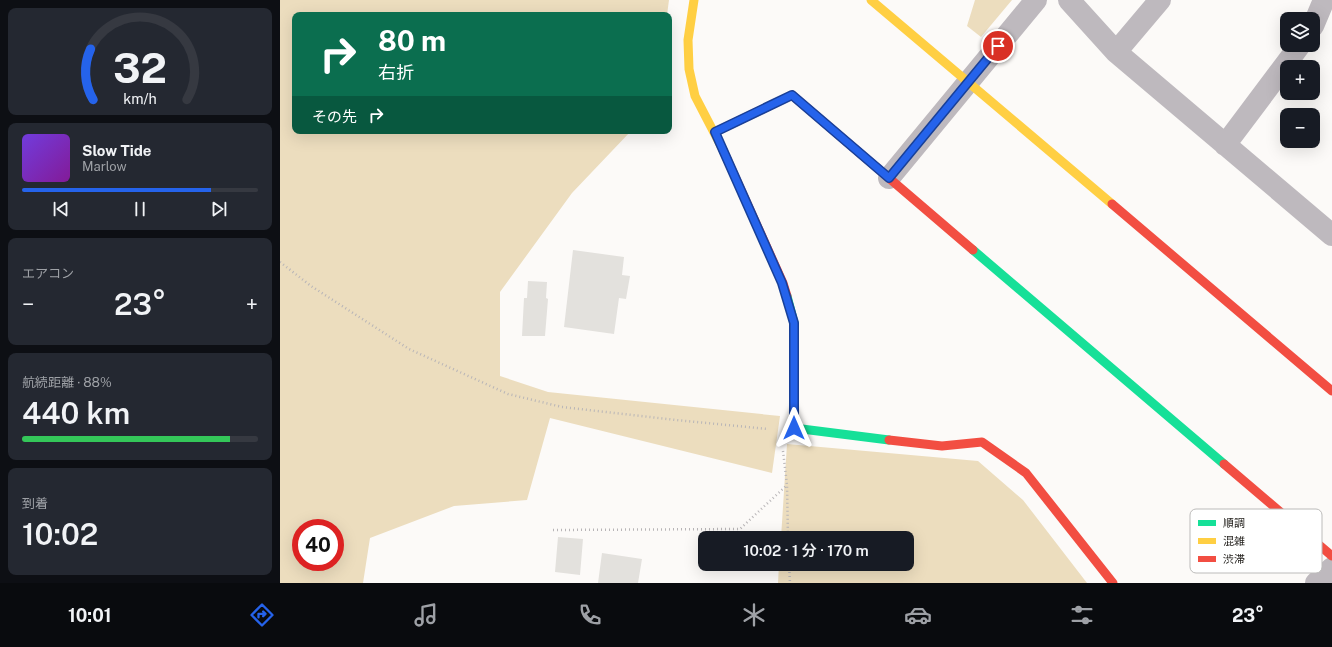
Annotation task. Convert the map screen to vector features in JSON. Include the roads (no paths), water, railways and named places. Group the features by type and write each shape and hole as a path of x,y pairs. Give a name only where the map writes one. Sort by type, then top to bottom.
{"street":[{"path":"694,0 688,40 689,69 695,96 715,132 782,283 794,323 791,429 942,446 982,442 1026,473 1113,583"},
{"path":"871,0 1332,391"},
{"path":"889,178 1036,0"},
{"path":"1069,0 1116,52 1332,235"},
{"path":"1116,52 1160,0"},
{"path":"1319,12 1324,0"},
{"path":"1225,145 1295,52"},
{"path":"715,132 792,95 1277,509"},
{"path":"1322,547 1332,556"},
{"path":"1316,583 1332,568"}]}
